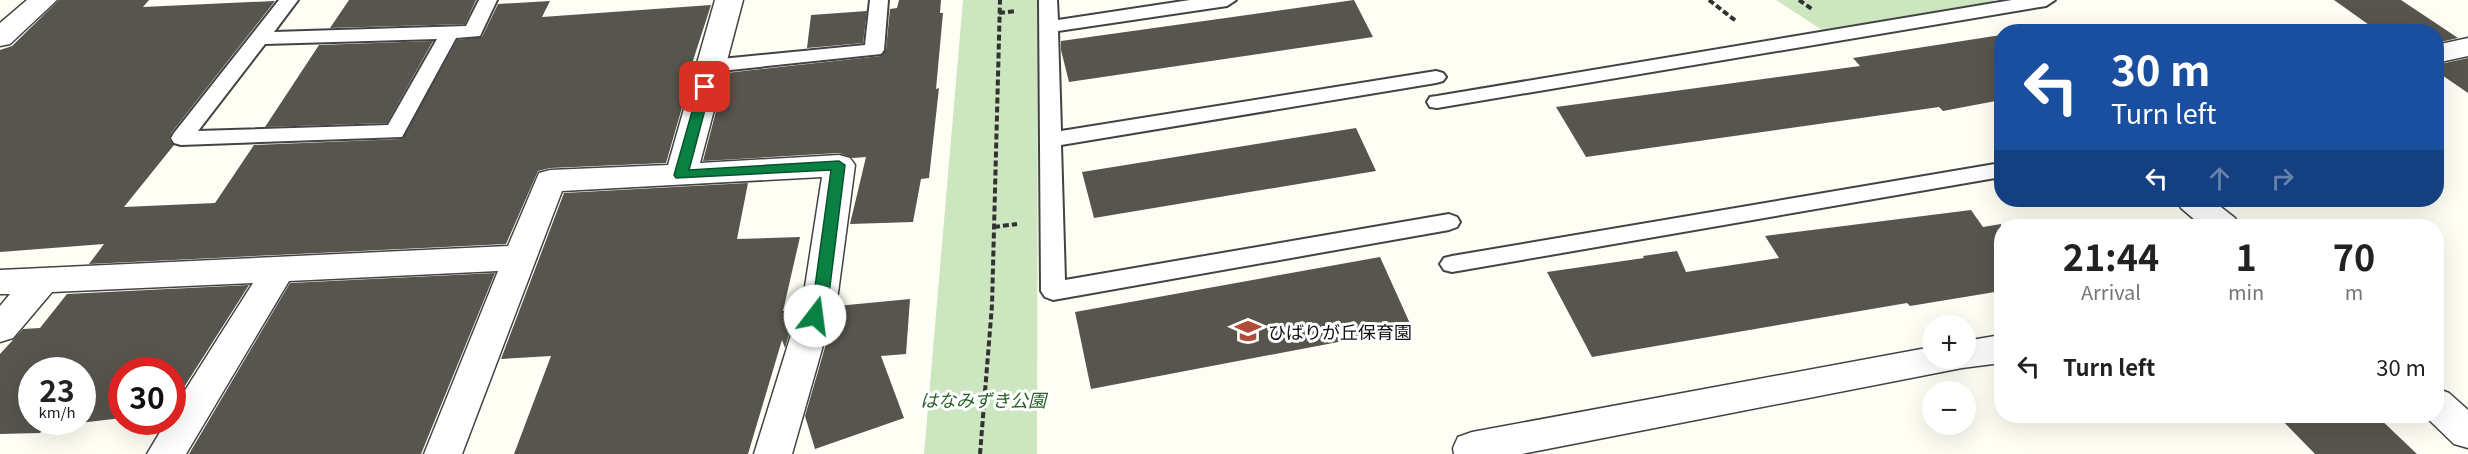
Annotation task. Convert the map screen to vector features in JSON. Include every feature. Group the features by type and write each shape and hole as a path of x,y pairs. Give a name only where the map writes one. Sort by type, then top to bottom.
{"street":[{"path":"0,38 43,0"},
{"path":"681,175 729,0"},
{"path":"2444,52 2468,47"},
{"path":"443,454 550,181 839,165 822,294 773,454"},
{"path":"2200,207 2215,219"},
{"path":"0,282 518,258"},
{"path":"166,454 279,269"},
{"path":"0,329 42,280"},
{"path":"1976,353 1994,350"},
{"path":"1473,454 1472,448 1922,363"},
{"path":"2444,411 2468,433"}],"lane":[{"path":"289,0 181,138 395,132 450,32"},
{"path":"259,38 472,32 488,0"},
{"path":"711,66 874,50 879,0"},
{"path":"1048,0 1053,291 1449,222"},
{"path":"1048,27 1227,0"},
{"path":"1437,102 2010,3 2046,0"},
{"path":"1050,141 1436,77"},
{"path":"1452,264 1994,171"}],"path":[{"path":"980,454 992,305 1000,0"}],"green space":[{"name":"はなみずき公園","path":"963,0 1038,0 1037,454 924,454"},
{"path":"1776,0 1993,0 1995,1 1825,32"}],"building":[{"path":"59,0 149,0 143,7 275,1 172,132 169,139 174,145 124,207 215,203 254,145 402,139 457,40 482,37 498,4 550,1 542,17 711,5 689,73 692,73 666,163 550,168 538,171 506,244 89,264 104,244 0,252 0,50 12,46"},
{"path":"349,0 476,0 465,24 330,28"},
{"path":"899,0 941,0 940,13 943,13 936,89 939,88 929,178 921,179 913,222 850,224 866,157 853,158 839,153 703,161 726,73 881,56 886,50 890,9 897,8"},
{"path":"1354,0 1373,37 1069,82 1061,50 1061,41"},
{"path":"2334,0 2401,0 2437,24 2368,24"},
{"path":"867,11 863,43 807,48 811,15"},
{"path":"2444,29 2458,38 2444,41"},
{"path":"1994,36 1994,101 1943,111 1939,107 1586,157 1556,107 1860,66 1853,58"},
{"path":"433,41 387,123 265,127 319,45"},
{"path":"2468,58 2468,93 2444,76 2444,63"},
{"path":"1356,128 1376,171 1094,218 1082,172"},
{"path":"748,183 737,239 800,237 783,311 796,310 785,348 782,340 748,454 514,454 551,356 501,359 564,193"},
{"path":"1971,210 1983,227 1994,225 1994,292 1910,306 1907,303 1592,357 1547,272 1677,251 1686,272 1779,258 1765,236"},
{"path":"1380,257 1412,328 1091,389 1075,312"},
{"path":"495,273 421,454 189,454 290,283"},
{"path":"249,285 186,384 186,357 108,357 108,420 96,421 96,357 18,357 18,434 0,434 0,354 23,329 40,328 67,294"},
{"path":"910,299 906,354 881,356 904,418 815,449 805,416 837,306"},
{"path":"2285,423 2384,423 2417,454 2315,454"}],"place":[{"name":"ひばりが丘保育園","path":"1248,331"}],"route":[{"path":"705,87 681,175 839,165 822,294 815,316"}]}
